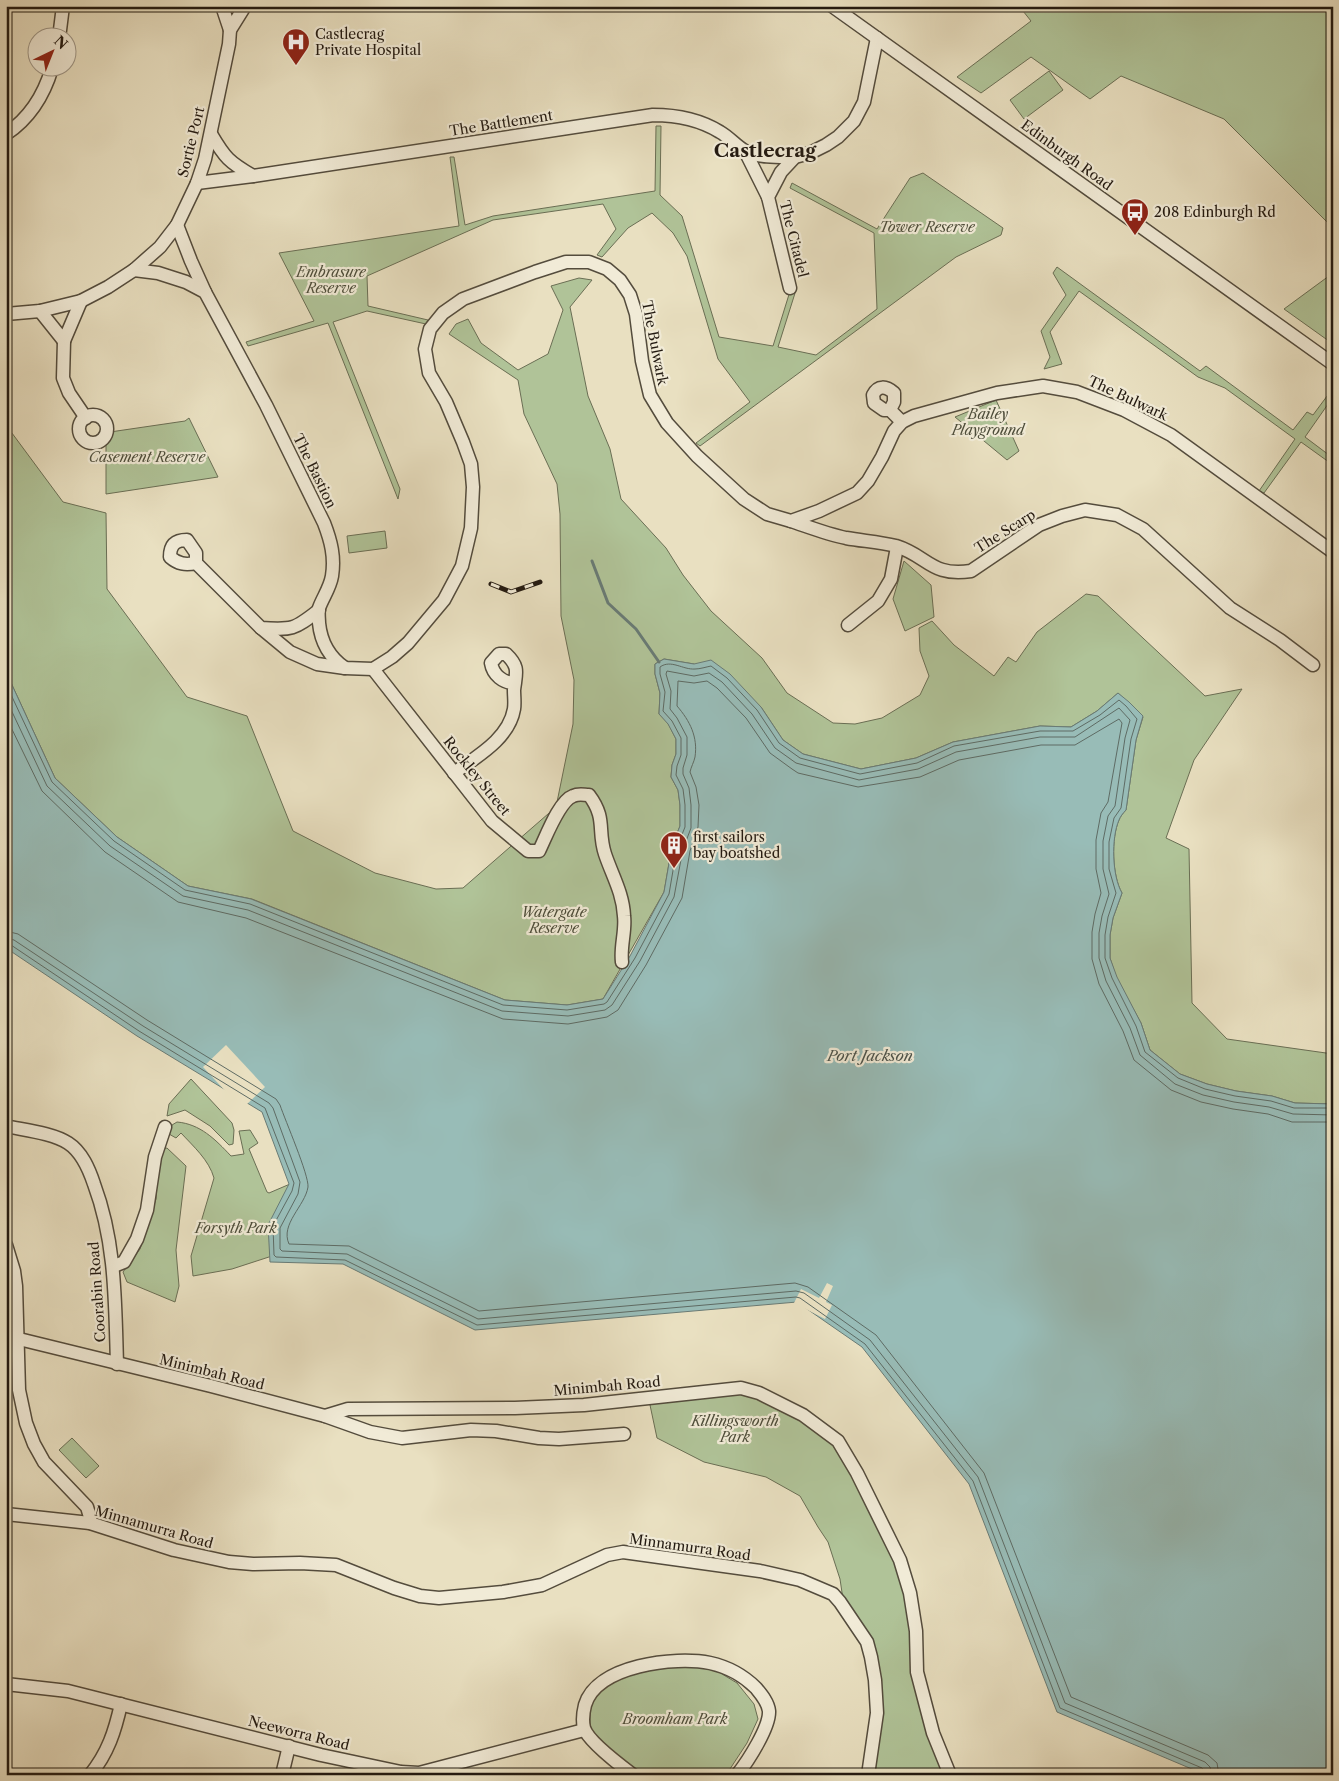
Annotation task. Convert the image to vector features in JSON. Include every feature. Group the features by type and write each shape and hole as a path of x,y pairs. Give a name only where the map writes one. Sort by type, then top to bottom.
{"street":[{"path":"60,28 63,6"},
{"name":"Sortie Port","path":"222,6 230,30"},
{"name":"Sortie Port","path":"6,314 40,310 81,301 108,287 134,270 160,247 177,225 197,183 211,134 230,30 245,6"},
{"name":"Edinburgh Road","path":"832,6 1333,364"},
{"path":"795,157 810,153 826,145 838,137 854,121 864,102 877,38"},
{"path":"6,134 16,128 34,107 49,78"},
{"name":"The Battlement","path":"197,183 653,115 673,115 697,121 720,132 745,151 775,157 795,157"},
{"path":"211,134 224,156 235,166 253,176"},
{"name":"The Battlement","path":"745,151 765,191"},
{"name":"The Citadel","path":"790,288 765,191 795,157"},
{"name":"The Bastion","path":"177,225 205,292 266,405 324,523 333,556 332,577 318,610"},
{"name":"The Bulwark","path":"373,669 392,657 408,643 444,600 462,566 471,528 473,487 471,464 446,402 429,372 426,349 430,329 443,313 464,299 535,272 566,262 589,262 607,270 620,280 630,295 636,314 642,361 650,395 667,423 697,456 744,500 767,514 791,521"},
{"path":"134,270 158,273 186,282 205,292"},
{"path":"81,301 64,341 64,378 69,393 86,418"},
{"path":"40,310 64,341"},
{"name":"The Bulwark","path":"902,422 914,416 997,393 1043,386 1077,392 1124,410 1171,435 1333,552"},
{"path":"791,521 819,511 857,492 868,481 894,431 902,422 890,410"},
{"name":"The Scarp","path":"791,521 823,532 897,547 911,552 929,565 944,571 958,573 971,571 1039,525 1062,516 1086,510 1117,515 1143,529 1230,608 1280,640 1313,665"},
{"path":"848,625 878,601 891,579 897,547"},
{"path":"196,563 261,628 290,652 317,664 373,669"},
{"path":"261,628 287,629 303,622 318,610"},
{"path":"318,610 320,632 325,648 330,656 345,668"},
{"name":"Rockley Street","path":"373,669 492,821 528,851 540,851 554,820 571,796 579,794 589,796 599,812 604,852 617,882 625,917 621,950 622,962"},
{"path":"454,773 501,736 514,710 515,683"},
{"name":"Coorabin Road","path":"6,1126 64,1141 79,1153 87,1166 100,1200 109,1233 114,1266 117,1364"},
{"path":"114,1266 124,1262 136,1239 147,1210 154,1156 165,1127"},
{"path":"6,1245 14,1271 16,1286 19,1390 26,1423 44,1462 87,1507 90,1523"},
{"name":"Minimbah Road","path":"18,1339 325,1416 348,1409 515,1408 584,1405 741,1388 759,1393 803,1415 838,1441 857,1473 900,1560 910,1593 916,1631 917,1672 932,1733 950,1775"},
{"path":"325,1416 370,1432 402,1438 471,1430 496,1431 539,1438 559,1439 624,1434"},
{"name":"Minnamurra Road","path":"6,1514 90,1523 174,1550 229,1562 336,1565 394,1588 420,1596 438,1598 503,1592 542,1585 607,1555 623,1552 760,1571 800,1580 833,1594 867,1642 875,1680 877,1713 868,1775"},
{"path":"633,1775 611,1758 584,1730 582,1720 584,1710 591,1693 601,1683 617,1674 663,1661 711,1664 732,1670 759,1691 769,1708 769,1716 765,1727 737,1775"},
{"name":"Neeworra Road","path":"6,1684 68,1691 401,1772 418,1773 584,1730"},
{"path":"90,1775 101,1762 108,1749 116,1729 121,1704"},
{"path":"282,1775 289,1746"}],"green space":[{"path":"1019,6 1333,6 1333,228 1224,119 1121,76 1090,99 1031,57 981,93 957,77 1031,21"},
{"path":"1049,71 1063,90 1024,119 1010,100"},
{"path":"656,126 661,126 660,195 682,216 719,337 773,346 791,288 796,290 778,347 816,355 877,309 874,233 790,188 792,183 877,229 910,178 923,173 1003,228 1001,235 956,257 700,446 696,443 750,402 718,359 687,256 673,233 652,213 628,228 602,257 597,255 616,229 603,204 493,220 367,276 368,306 428,320 426,324 367,311 333,322 400,489 398,499 328,323 248,346 246,342 314,321 279,253 459,226 450,157 454,157 465,225 493,216 655,191"},
{"path":"1057,267 1200,371 1206,366 1293,430 1307,412 1313,415 1333,388 1333,397 1305,437 1333,458 1333,465 1301,442 1264,493 1259,491 1295,439 1225,388 1198,377 1079,291 1050,332 1062,364 1044,369 1050,357 1041,331 1066,295 1053,273"},
{"path":"1333,273 1333,344 1284,309"},
{"name":"Watergate Reserve","path":"579,278 592,280 570,307 588,396 610,449 621,499 666,548 683,575 711,611 762,658 787,693 833,723 855,724 882,718 920,695 929,676 920,651 919,628 932,621 954,645 994,676 1008,657 1016,662 1037,632 1086,594 1098,596 1205,696 1242,689 1194,760 1166,838 1189,849 1192,1003 1227,1039 1333,1054 1333,1104 1295,1103 1272,1096 1236,1091 1207,1084 1180,1074 1150,1050 1141,1023 1116,977 1110,958 1110,935 1113,918 1122,893 1116,877 1114,857 1116,828 1119,819 1126,810 1136,740 1143,717 1118,693 1097,711 1071,727 1040,726 953,742 916,758 861,769 803,754 783,740 761,707 694,664 664,659 655,664 655,674 660,693 659,714 668,723 676,739 676,754 672,765 671,777 678,790 680,805 680,826 672,846 664,892 603,999 567,1005 505,1000 252,899 188,886 117,837 55,778 6,672 6,425 63,502 106,513 107,589 187,697 247,716 293,831 375,873 436,889 463,888 556,807 573,724 574,680 561,616 560,514 557,484 524,414 518,380 449,334 456,324 468,319 481,343 518,370 548,354 563,310 551,286"},
{"name":"Bailey Playground","path":"996,400 1019,451 1007,460 955,417"},
{"name":"Casement Reserve","path":"189,418 218,477 106,494 106,438 110,432 185,421"},
{"path":"385,531 387,548 349,553 347,536"},
{"path":"904,561 931,585 934,617 905,631 893,599"},
{"path":"191,1079 232,1123 234,1130 233,1144 229,1145 210,1126 185,1110 167,1116 169,1104"},
{"name":"Forsyth Park","path":"177,1122 185,1123 207,1133 231,1156 244,1154 239,1131 250,1130 258,1143 249,1149 267,1192 269,1193 290,1184 272,1256 232,1269 193,1276 191,1256 214,1178 205,1159 181,1133 176,1138 169,1134 172,1125"},
{"path":"167,1148 186,1166 176,1250 179,1286 175,1302 127,1282 123,1272 140,1249 156,1199 158,1161 161,1149"},
{"name":"Killingsworth Park","path":"741,1388 838,1441 910,1593 911,1662 949,1775 867,1775 875,1697 871,1657 844,1606 840,1579 828,1542 800,1496 766,1477 704,1462 657,1438 650,1405 684,1393"},
{"path":"72,1438 99,1466 86,1478 59,1450"},
{"name":"Broomham Park","path":"657,1662 712,1668 737,1683 754,1704 758,1719 747,1743 726,1775 633,1775 610,1755 590,1728 590,1706 602,1686"}],"water":[{"name":"Port Jackson","path":"664,659 694,664 711,660 730,674 761,707 783,740 803,754 861,769 916,758 953,742 1040,726 1071,727 1097,711 1118,693 1143,716 1136,740 1126,810 1119,819 1116,828 1114,857 1116,877 1122,893 1113,918 1110,935 1110,958 1117,977 1141,1023 1150,1050 1180,1074 1207,1084 1236,1091 1272,1096 1295,1103 1333,1104 1333,1775 1206,1775 1057,1712 969,1484 862,1347 797,1302 475,1330 343,1264 270,1262 268,1225 289,1184 262,1112 137,1036 6,948 6,672 55,778 117,837 188,886 251,899 505,1000 567,1005 603,999 630,956 664,892 672,846 680,826 678,790 671,777 672,765 676,754 676,739 668,724 659,714 660,693 655,674 655,664"}],"pier":[{"path":"226,1045 265,1087 246,1105 229,1095 203,1067"},
{"path":"827,1283 833,1286 826,1302 832,1305 825,1319 794,1303 801,1289 819,1298"}],"waterway":[{"path":"592,561 608,603 636,629 659,662"}],"railway":[{"path":"491,584 511,592 540,582"}],"place":[{"name":"Castlecrag Private Hospital","path":"296,66"},
{"name":"208 Edinburgh Rd","path":"1135,236"},
{"name":"first sailors bay boatshed","path":"674,869"}],"district":[{"name":"Castlecrag","path":"765,150"}],"park label":[{"name":"Tower Reserve","path":"927,227"},
{"name":"Embrasure Reserve","path":"331,280"}]}
